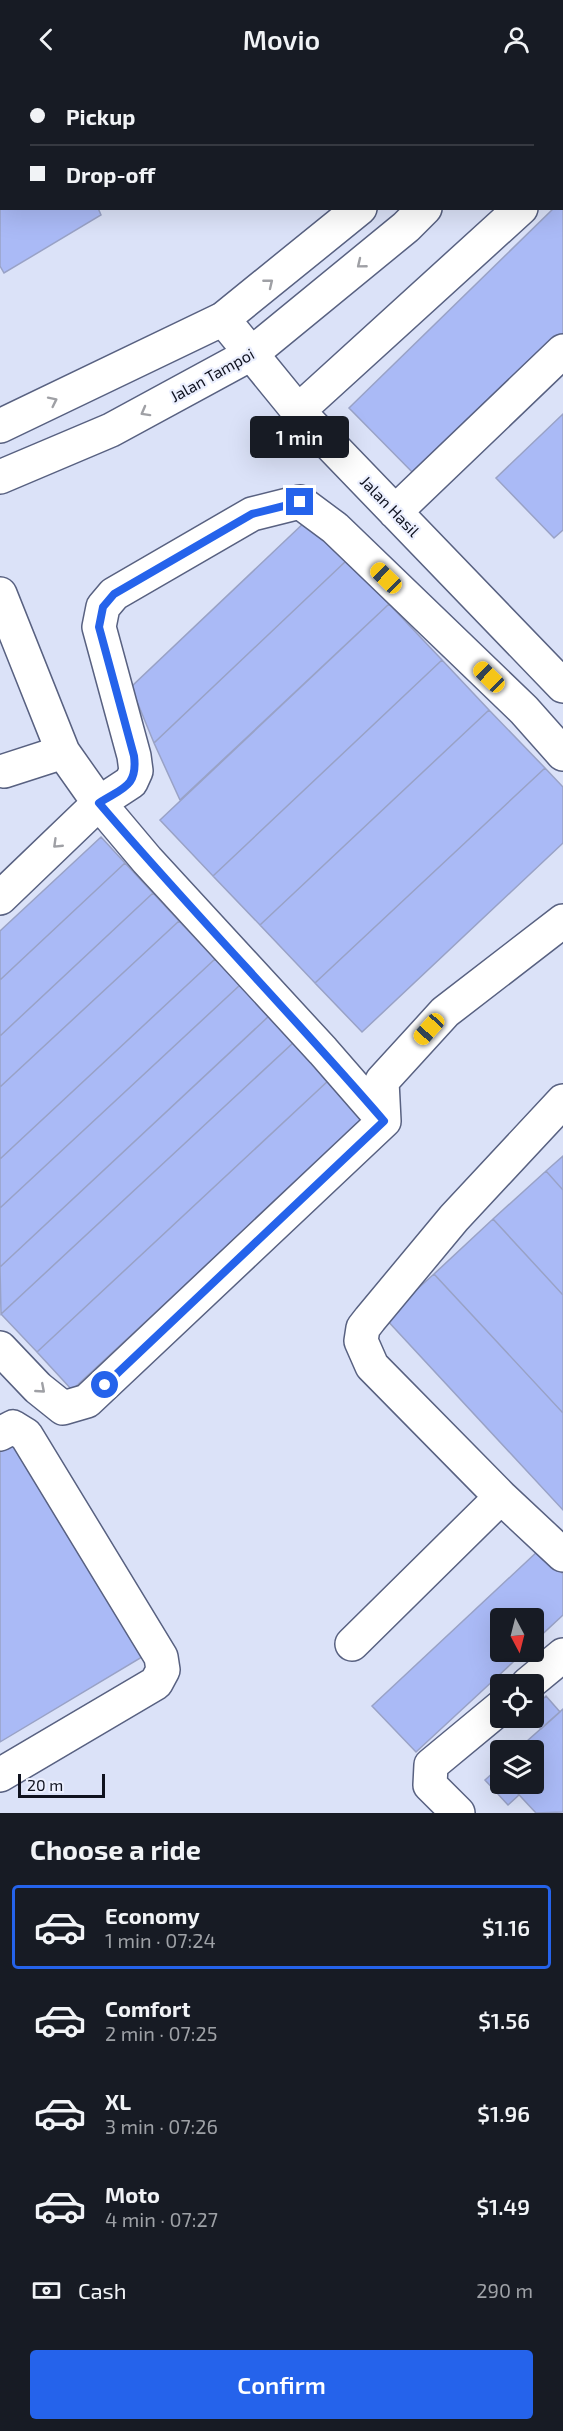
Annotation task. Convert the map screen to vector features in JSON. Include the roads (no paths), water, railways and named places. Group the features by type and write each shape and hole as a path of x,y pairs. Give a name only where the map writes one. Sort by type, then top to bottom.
{"main road":[{"path":"0,426 223,320 358,210"},
{"name":"Jalan Tampoi","path":"0,477 111,430 251,354 406,227 423,210"},
{"path":"298,411 518,210"},
{"name":"Jalan Hasil","path":"223,320 298,411 563,686"},
{"path":"395,512 563,351"},
{"path":"0,898 99,803 131,782 136,771 99,627 103,607 114,594 252,514 300,502 335,528 524,710 563,754"},
{"path":"0,594 63,752 99,803 147,860 323,1051 384,1121"},
{"path":"3,771 63,752"},
{"path":"0,1348 38,1388 63,1408 87,1401 384,1121 382,1081 445,1012 563,921"},
{"path":"563,1101 454,1218 385,1298 363,1328 361,1341 372,1366 501,1497 563,1555"},
{"path":"0,1434 13,1427 26,1435 161,1658 163,1670 156,1683 0,1775"},
{"path":"352,1644 501,1497"},
{"path":"540,1674 563,1655"},
{"path":"458,1813 430,1785 430,1765 490,1716"}]}
